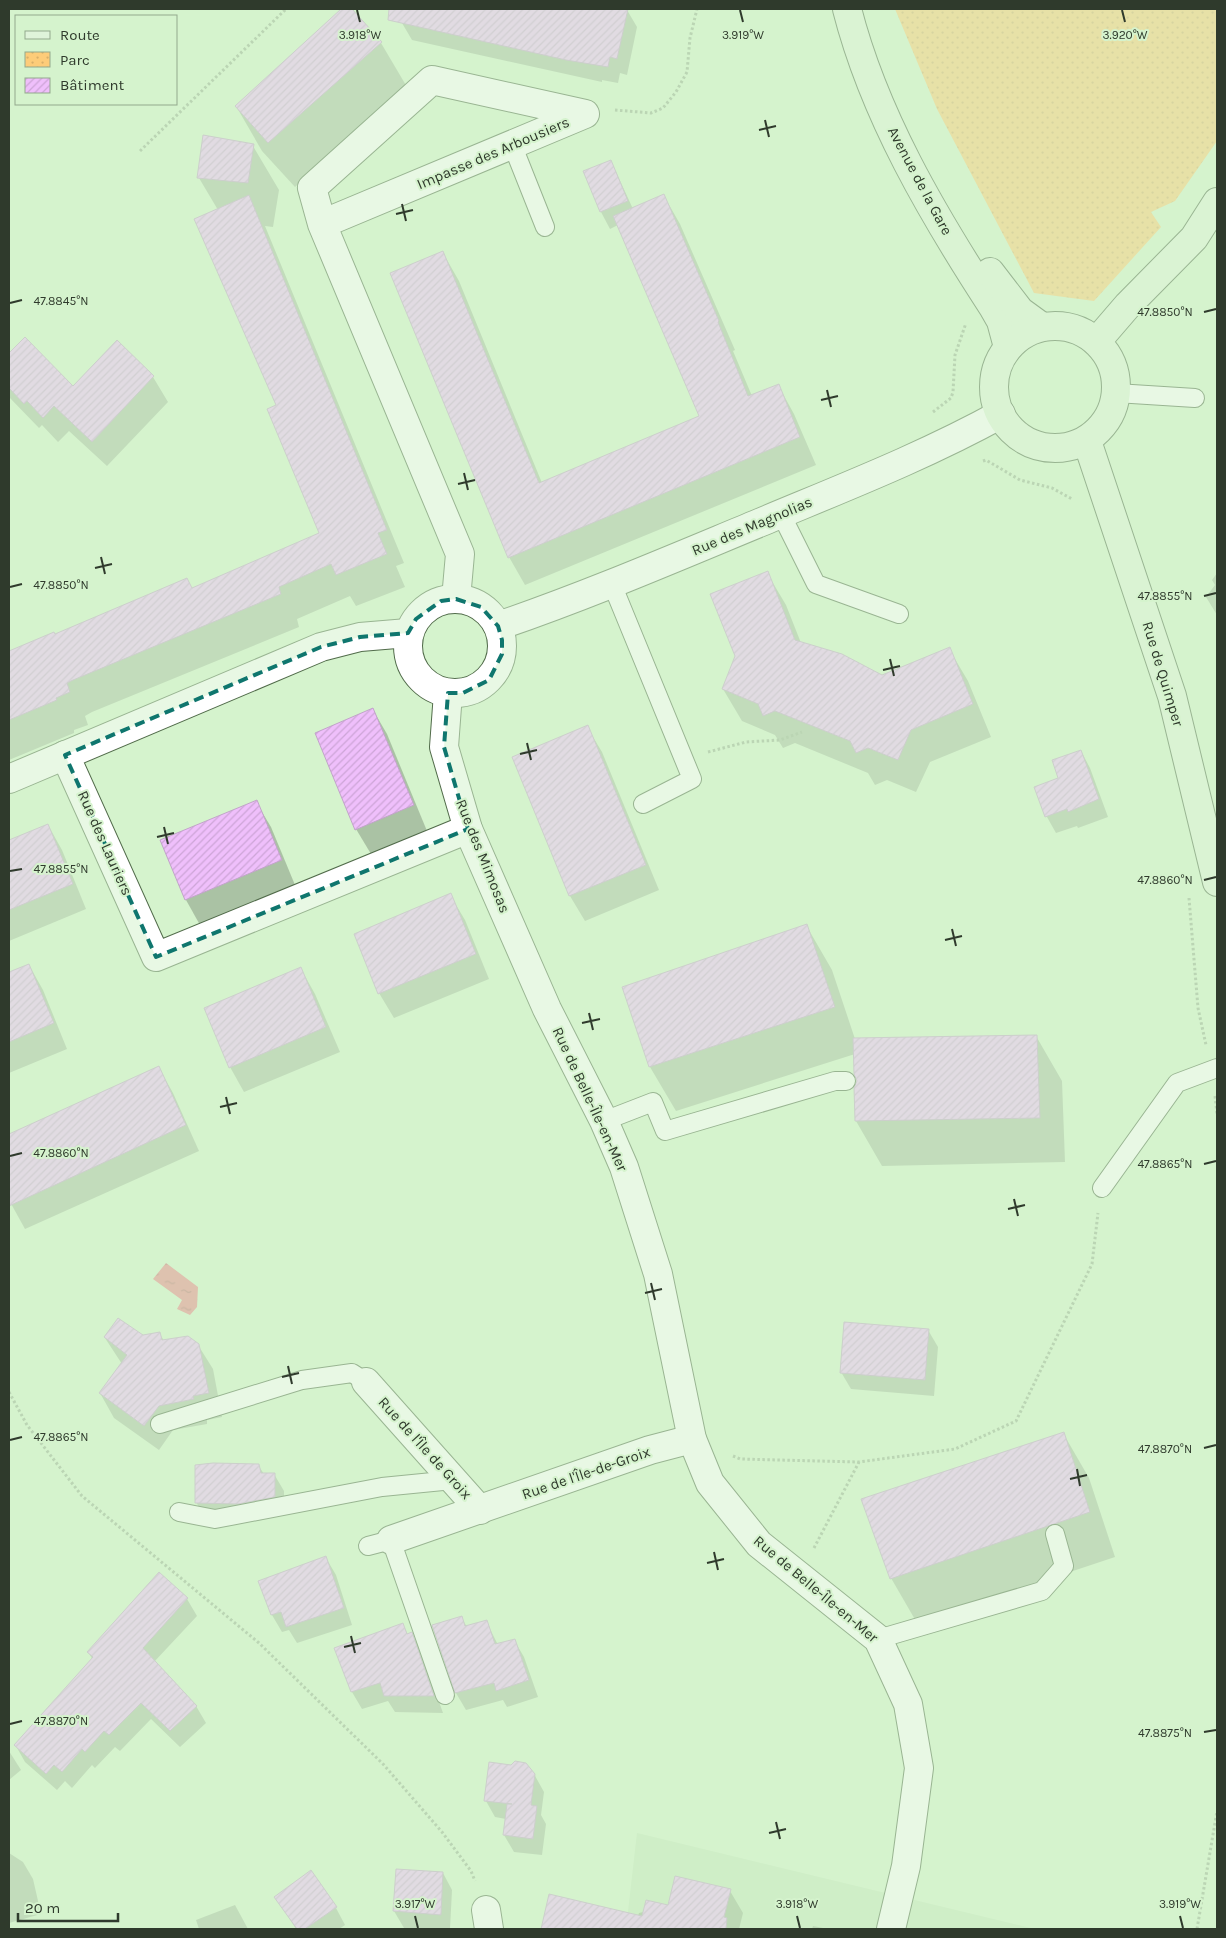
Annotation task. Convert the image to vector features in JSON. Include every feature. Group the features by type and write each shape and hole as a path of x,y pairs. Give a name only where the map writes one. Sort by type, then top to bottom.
{"main road":[{"name":"Avenue de la Gare","path":"847,9 868,76 892,130 938,219 993,307 1001,322 1008,347"},
{"name":"Avenue de la Gare","path":"861,9 887,86 936,184 965,235 998,284 1020,311 1042,327"},
{"path":"1096,342 1128,305 1194,238 1217,202"},
{"path":"1062,326 1080,331 1096,342 1109,357 1116,377 1116,393 1108,417 1087,441 1073,446 1059,448 1039,446 1021,437 1006,424 995,400 994,386 998,365 1008,347 1024,334 1042,327 1062,326"},
{"name":"Rue de Quimper","path":"1087,441 1172,696 1217,882"}],"street":[{"name":"Impasse des Arbousiers","path":"456,599 460,554 322,224 312,188 432,80 585,114"},
{"name":"Impasse des Arbousiers","path":"322,224 585,114"},
{"name":"Rue des Magnolias","path":"498,626 612,584 947,444 1000,414"},
{"path":"456,599 469,601 481,607 498,626 502,640 502,654 497,668 488,680 477,689 463,694 448,694 433,688 420,679 410,665 407,650 408,633 416,619 427,608 441,601 456,599"},
{"path":"9,779 321,647 360,637 408,633"},
{"name":"Rue des Mimosas","path":"448,694 444,747 468,829 525,958"},
{"name":"Rue des Lauriers","path":"65,755 156,957 468,829"},
{"name":"Rue de Belle-Île-en-Mer","path":"525,958 547,1009 604,1121 624,1167 650,1244 692,1439 710,1483 759,1544 878,1639 908,1704 919,1768 906,1866 891,1929"},
{"name":"Rue de l'Île de Groix","path":"366,1382 480,1510 380,1543"},
{"name":"Rue de l'Île-de-Groix","path":"480,1510 650,1450 692,1439"}],"lane":[{"path":"512,144 545,227"},
{"path":"1116,393 1195,398"},
{"path":"781,514 816,584 899,614"},
{"path":"612,584 692,779 643,804"},
{"path":"1102,1188 1177,1083 1215,1069"},
{"path":"604,1121 653,1102 665,1131 835,1081 846,1081"},
{"path":"160,1424 302,1380 352,1373 366,1382"},
{"path":"178,1512 214,1519 382,1487 453,1480"},
{"path":"878,1639 1042,1591 1064,1566 1055,1534"},
{"path":"380,1543 445,1695"}],"path":[{"path":"140,151 286,9"},
{"path":"585,114 610,109 651,113 663,108 682,84 687,72 690,38 697,9"},
{"path":"947,444 933,412 951,398 955,355 967,318"},
{"path":"978,463 986,460 1020,480 1052,488 1072,498 1075,506"},
{"path":"683,758 746,742 780,740 802,732"},
{"path":"1189,897 1198,1008 1215,1069 1217,1114"},
{"path":"692,1439 740,1459 859,1462 955,1449 1016,1421 1092,1264 1102,1188"},
{"path":"9,1392 27,1425 82,1496 259,1643 383,1764 442,1832 472,1871 487,1920"},
{"path":"800,1575 859,1462"},
{"path":"1197,1929 1217,1811"}],"highlighted area":[{"path":"456,599 481,607 498,626 502,640 502,654 489,680 463,693 448,693 444,747 468,829 156,957 65,755 321,647 360,637 408,633 416,619 441,601"}],"shaded area":[{"path":"637,1833 1035,1929 626,1929"}],"green space":[{"path":"895,9 1217,9 1217,141 1175,201 1151,212 1161,227 1094,301 1034,293 937,109"}],"water":[{"path":"166,1263 198,1287 197,1307 190,1315 177,1309 182,1300 153,1279"}],"building":[{"path":"341,9 352,9 382,42 268,143 235,106"},
{"path":"389,9 628,9 617,59 610,57 608,67 566,60 388,20"},
{"path":"203,135 254,144 248,183 197,178"},
{"path":"611,160 628,201 600,212 583,171"},
{"path":"664,194 719,321 748,396 779,384 800,437 508,558 390,273 443,251 539,483 699,416 613,216"},
{"path":"249,195 387,530 378,533 387,554 336,575 331,564 279,587 281,594 73,680 67,683 70,692 56,698 57,700 9,720 9,651 54,632 55,634 187,578 192,588 319,533 267,409 276,405 194,219"},
{"path":"25,337 73,386 117,340 154,376 92,442 54,406 43,418 27,401 24,404 9,388 9,353"},
{"path":"768,571 795,640 842,654 882,675 950,647 973,704 911,730 898,760 868,748 856,753 850,741 775,711 763,716 758,704 722,689 735,656 710,594"},
{"path":"373,708 414,805 355,830 315,733"},
{"path":"588,725 646,865 569,896 512,757"},
{"path":"1081,750 1099,799 1068,812 1067,809 1045,817 1034,787 1058,778 1052,760"},
{"path":"257,800 282,860 185,900 160,840"},
{"path":"48,824 73,884 9,910 9,840"},
{"path":"451,893 476,954 378,994 354,934"},
{"path":"807,924 835,1007 649,1067 622,987"},
{"path":"29,964 54,1023 9,1042 9,972"},
{"path":"301,967 326,1027 229,1068 204,1008"},
{"path":"1037,1035 1040,1118 855,1121 854,1087 857,1081 854,1074 853,1038"},
{"path":"159,1066 186,1125 9,1206 9,1134"},
{"path":"118,1318 143,1335 160,1332 162,1340 188,1336 199,1344 209,1393 193,1396 194,1399 159,1406 144,1426 99,1393 127,1355 104,1337"},
{"path":"844,1322 929,1329 925,1380 840,1373"},
{"path":"1064,1432 1090,1512 890,1579 861,1499"},
{"path":"213,1463 259,1464 261,1473 275,1473 275,1497 238,1504 195,1503 195,1465"},
{"path":"326,1556 344,1608 286,1627 281,1612 271,1615 258,1581"},
{"path":"159,1572 188,1598 143,1648 197,1706 170,1731 141,1703 109,1735 104,1731 85,1752 82,1749 62,1772 54,1765 46,1774 14,1745 93,1657 87,1652"},
{"path":"462,1616 465,1626 487,1620 495,1644 515,1639 529,1680 496,1691 494,1683 455,1693 432,1625"},
{"path":"403,1623 407,1634 412,1632 434,1696 384,1696 380,1683 351,1692 334,1648"},
{"path":"515,1761 526,1763 535,1774 531,1805 537,1806 533,1839 503,1835 507,1804 512,1804 484,1801 489,1762 511,1765"},
{"path":"396,1869 443,1872 441,1915 393,1911"},
{"path":"311,1870 337,1907 305,1929 297,1929 274,1897"},
{"path":"675,1876 731,1889 724,1917 727,1918 726,1929 541,1929 549,1894 642,1916 646,1900 668,1905"}]}
